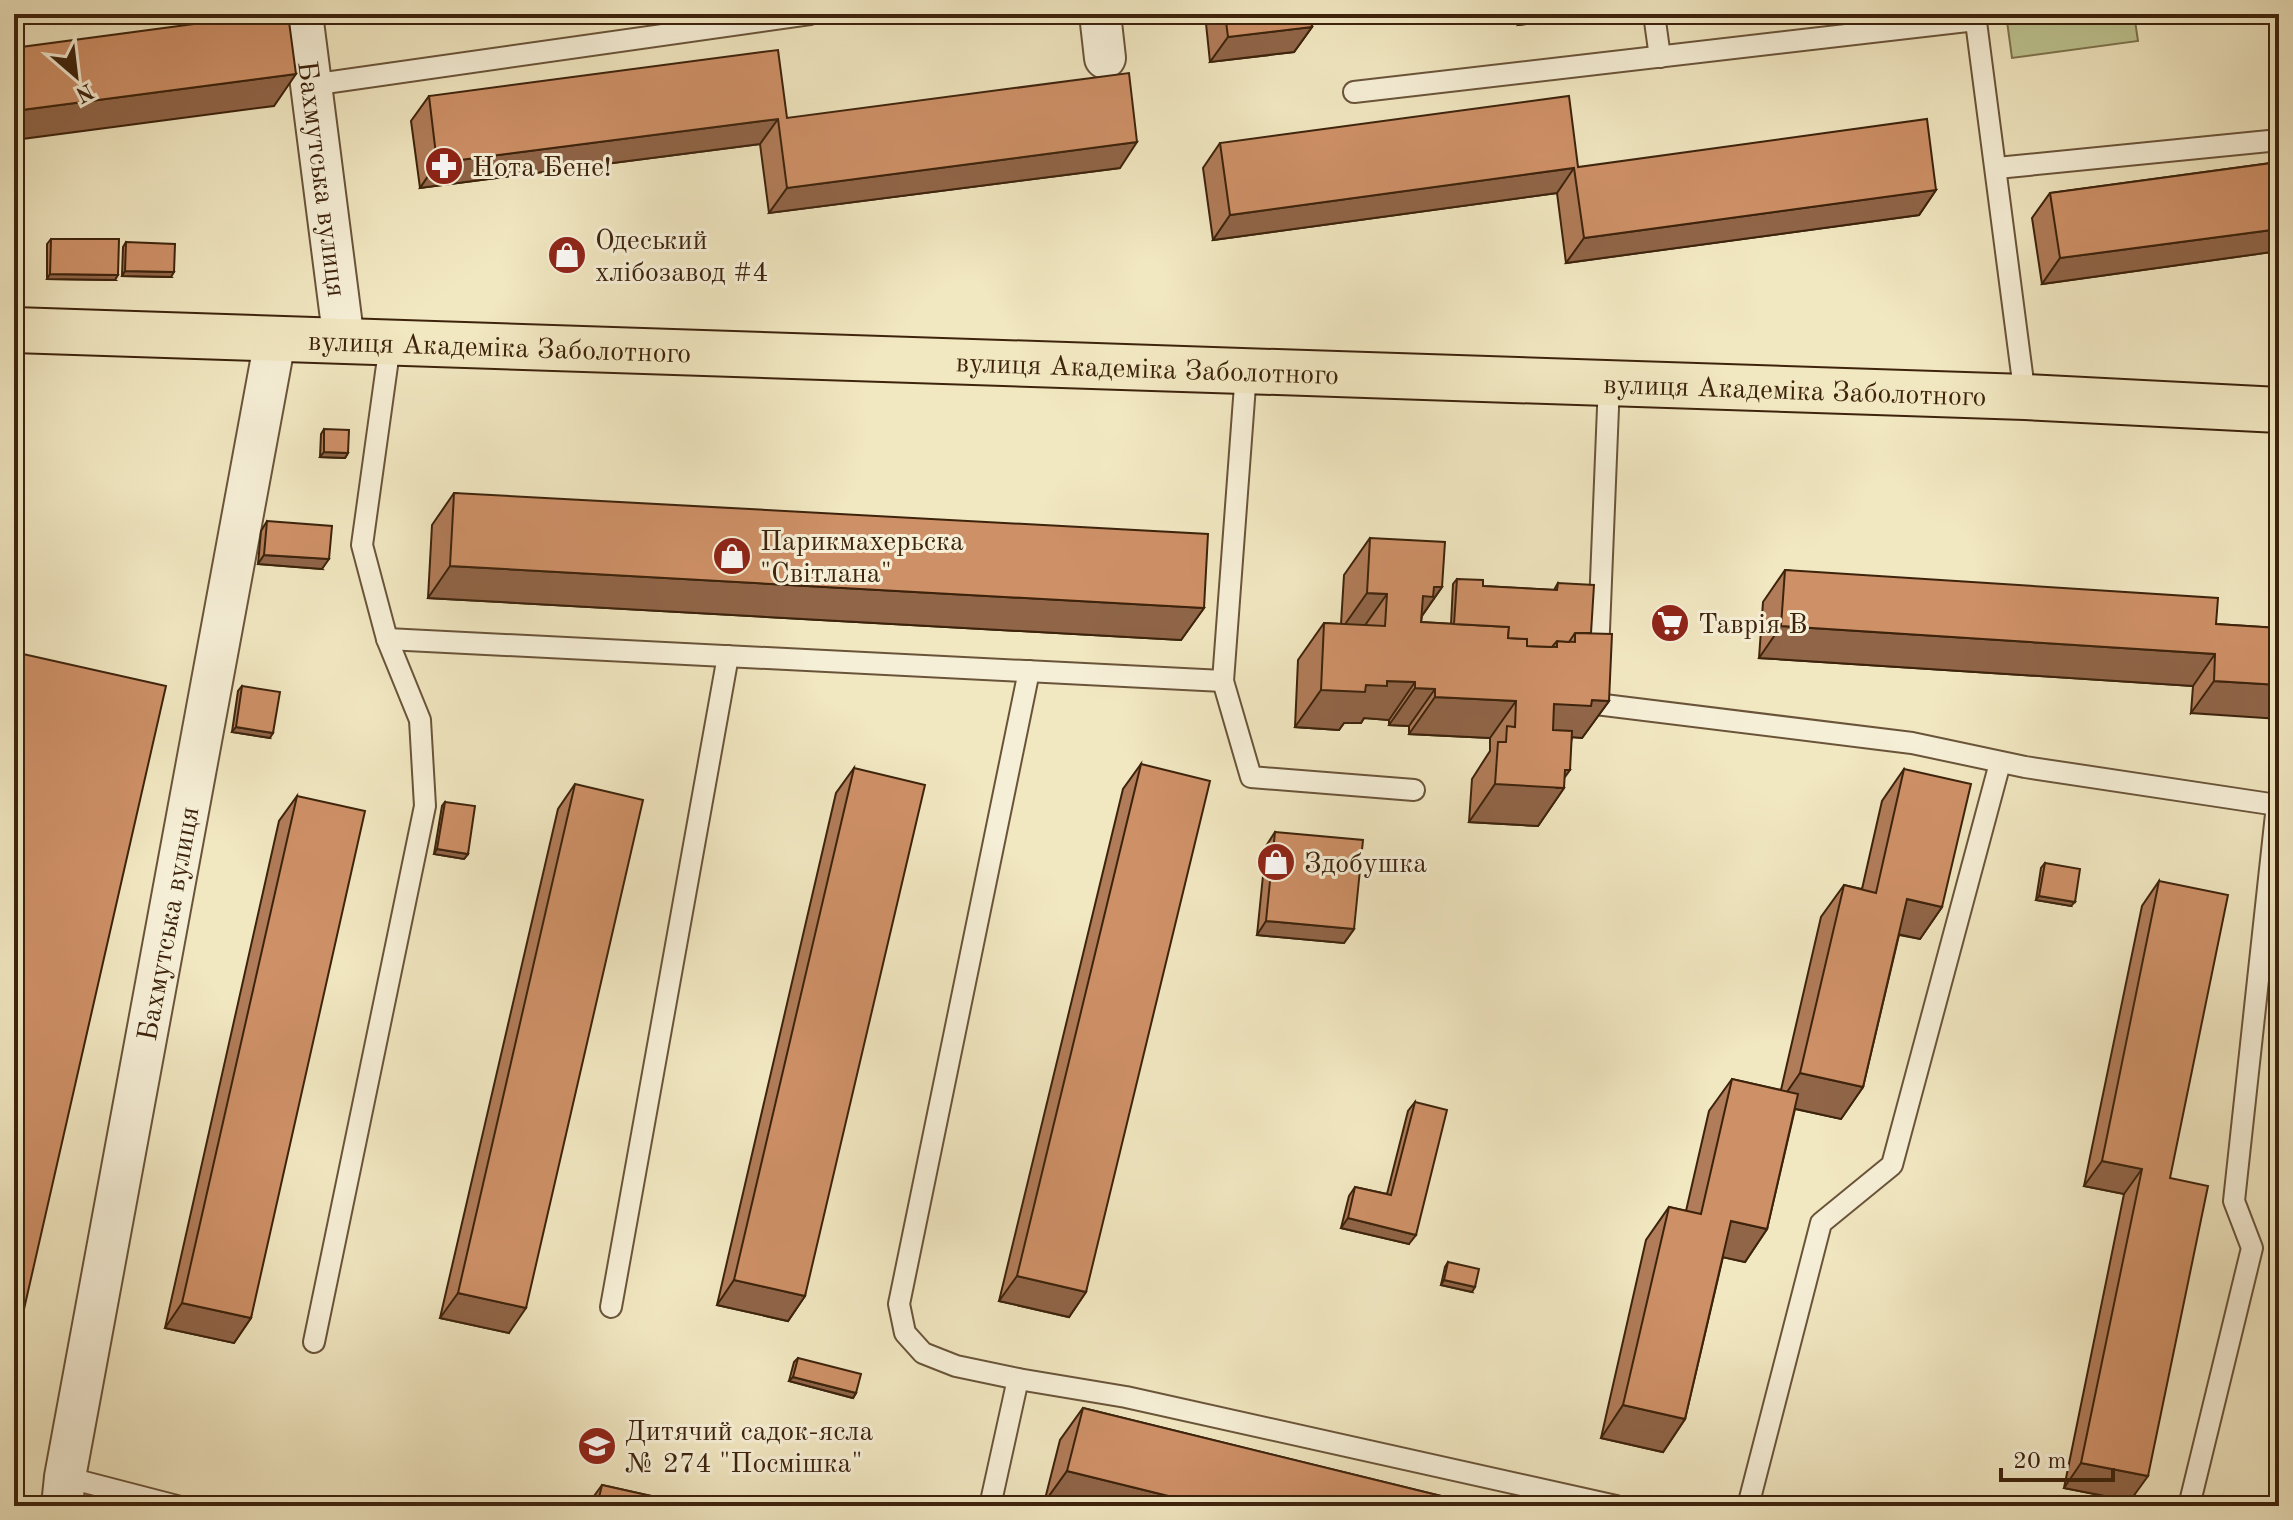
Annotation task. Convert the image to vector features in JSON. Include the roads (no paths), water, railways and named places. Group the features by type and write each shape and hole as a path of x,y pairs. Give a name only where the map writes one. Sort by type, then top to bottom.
{"highway":[{"name":"вулиця Академіка Заболотного","path":"14,330 2025,397 2279,410"}],"street":[{"name":"Бахмутська вулиця","path":"302,14 344,342"},
{"path":"1100,14 1105,58"},
{"name":"Бахмутська вулиця","path":"64,1492 275,340"}],"lane":[{"path":"311,85 810,14"},
{"path":"1654,14 1660,57"},
{"path":"1354,92 1976,17 2025,397"},
{"path":"1997,168 2279,140"},
{"path":"314,1342 425,806 420,720 387,639 362,545 390,344"},
{"path":"1246,372 1223,681 1251,777 1414,790"},
{"path":"1609,383 1596,704 1912,743 2000,763 2278,805 2234,1201 2252,1248 2189,1506"},
{"path":"387,639 1223,681"},
{"path":"611,1307 728,656"},
{"path":"1029,671 899,1304 905,1333 923,1353 956,1366 1142,1400 1616,1506"},
{"path":"1748,1506 1821,1223 1892,1165 2000,763"},
{"path":"990,1506 1018,1379"},
{"path":"64,1492 177,1506"}],"place":[{"name":"Нота Бене!","path":"444,166"},
{"name":"Одеський хлібозавод #4","path":"567,255"},
{"name":"Парикмахерьска \"Світлана\"","path":"732,556"},
{"name":"Таврія В","path":"1670,623"},
{"name":"Здобушка","path":"1276,862"},
{"name":"Дитячий садок-ясла № 274 \"Посмішка\"","path":"597,1446"}]}
